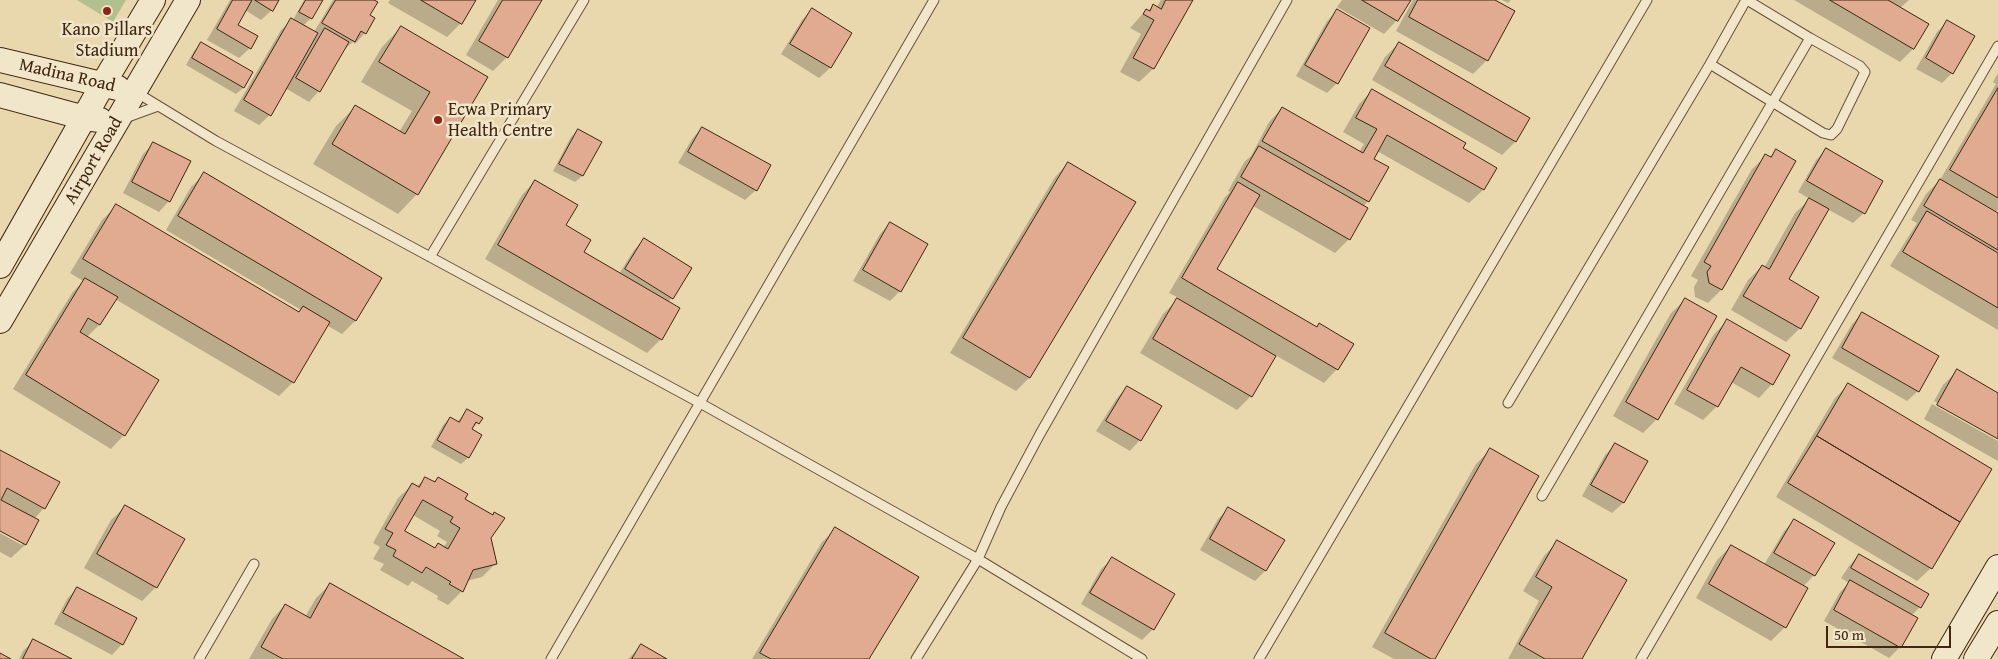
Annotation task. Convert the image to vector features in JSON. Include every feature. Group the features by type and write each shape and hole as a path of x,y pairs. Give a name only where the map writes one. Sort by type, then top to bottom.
{"main road":[{"name":"Airport Road","path":"0,266 153,0"},
{"name":"Airport Road","path":"0,321 188,0"},
{"name":"Madina Road","path":"0,60 134,91"},
{"name":"Madina Road","path":"0,95 85,118 117,121"},
{"path":"1944,659 1998,567"},
{"path":"1976,659 1998,623"}],"lane":[{"path":"430,257 584,0"},
{"path":"551,659 934,0"},
{"path":"916,659 978,559 1001,508 1040,434 1287,0"},
{"path":"1259,659 1647,0"},
{"path":"1508,403 1710,64 1746,0 1860,66 1865,72 1837,129 1830,135 1823,133 1710,64"},
{"path":"1542,496 1810,38"},
{"path":"1641,659 1998,46"},
{"path":"134,91 216,141 700,403 978,559 1142,659"},
{"path":"117,121 158,106"},
{"path":"199,659 254,564"}],"green space":[{"name":"Kano Pillars Stadium","path":"77,0 126,0 113,22"}],"building":[{"path":"233,0 252,0 238,25 258,36 251,49 217,29"},
{"path":"255,0 279,0 273,11"},
{"path":"306,0 323,0 312,19 299,12"},
{"path":"336,0 374,0 378,2 370,15 375,18 366,34 361,31 355,42 322,23"},
{"path":"421,0 476,0 462,24"},
{"path":"503,0 542,0 508,58 479,41"},
{"path":"1166,0 1193,0 1154,69 1133,58 1154,20 1143,14 1146,9 1150,11 1153,4 1161,9"},
{"path":"1362,0 1411,0 1398,21"},
{"path":"1418,0 1495,0 1515,11 1488,61 1409,17"},
{"path":"1830,0 1888,0 1929,24 1914,49"},
{"path":"812,8 852,33 831,68 790,44"},
{"path":"1337,9 1370,28 1338,84 1305,65"},
{"path":"291,18 318,33 271,116 244,100"},
{"path":"1947,20 1975,36 1953,74 1926,58"},
{"name":"Ecwa Primary Health Centre","path":"401,26 488,77 418,195 332,144 355,105 405,134 430,92 379,62"},
{"path":"325,28 349,42 320,92 296,78"},
{"path":"201,42 253,72 244,88 192,58"},
{"path":"1399,42 1530,118 1516,142 1385,66"},
{"path":"1998,88 1998,198 1950,170"},
{"path":"1372,89 1466,143 1463,148 1497,168 1484,190 1387,135 1374,159 1389,167 1369,202 1262,141 1282,107 1363,153 1377,129 1356,118"},
{"path":"702,127 771,165 757,191 688,152"},
{"path":"578,129 602,142 583,176 559,164"},
{"path":"153,142 191,161 170,202 132,182"},
{"path":"1259,146 1368,208 1350,240 1241,177"},
{"path":"1826,148 1883,181 1865,214 1807,181"},
{"path":"1776,149 1796,161 1722,290 1709,283 1707,272 1711,266 1704,262 1765,154 1771,157"},
{"path":"1068,162 1136,202 1030,378 963,338"},
{"path":"204,172 382,278 356,321 178,216"},
{"path":"1940,179 1998,213 1998,250 1924,206"},
{"path":"535,180 578,205 566,225 591,240 584,252 680,308 662,340 498,245"},
{"path":"1238,182 1260,195 1217,269 1317,327 1319,323 1354,344 1338,370 1182,278"},
{"path":"1809,198 1829,209 1789,279 1819,297 1801,329 1743,296 1762,265 1769,269"},
{"path":"116,204 299,312 303,306 330,322 294,383 83,259"},
{"path":"1927,211 1998,253 1998,308 1903,252"},
{"path":"890,222 928,244 901,292 863,270"},
{"path":"644,238 692,268 673,299 625,269"},
{"path":"85,278 118,297 100,325 88,318 80,332 159,380 125,436 26,375"},
{"path":"1177,298 1276,356 1252,397 1153,339"},
{"path":"1685,298 1717,316 1658,420 1626,402"},
{"path":"1862,312 1939,356 1919,392 1842,348"},
{"path":"1727,319 1790,355 1773,385 1741,367 1718,407 1687,390"},
{"path":"1957,369 1998,393 1998,439 1937,405"},
{"path":"1848,383 1992,469 1960,522 1817,436"},
{"path":"1127,386 1162,406 1141,441 1106,421"},
{"path":"467,409 483,418 479,424 476,422 472,429 482,435 469,458 437,440 450,417 459,422"},
{"path":"1817,436 1960,522 1932,569 1788,483"},
{"path":"1615,443 1648,461 1624,503 1591,485"},
{"path":"1490,448 1539,476 1435,659 1431,659 1385,633"},
{"path":"0,450 60,482 45,509 7,488 1,500 39,520 26,545 0,531"},
{"path":"425,477 435,482 438,477 468,494 465,499 493,515 494,512 505,518 491,538 497,564 473,570 463,592 449,584 451,582 426,567 422,573 393,556 396,550 386,545 393,533 385,529 412,483 419,487","holes":["423,500 453,517 450,522 460,528 448,549 438,543 435,548 405,531"]},
{"path":"125,505 185,539 157,588 97,554"},
{"path":"1228,507 1285,540 1266,571 1210,539"},
{"path":"1794,519 1835,543 1815,576 1774,553"},
{"path":"835,527 919,577 869,659 771,659 760,653"},
{"path":"1557,540 1627,580 1582,659 1545,659 1519,644 1552,587 1536,577"},
{"path":"1731,545 1808,588 1786,628 1709,584"},
{"path":"1859,554 1929,594 1921,608 1851,568"},
{"path":"1112,557 1175,594 1154,630 1090,593"},
{"path":"1850,580 1918,618 1901,648 1834,610"},
{"path":"330,583 464,659 283,659 261,647 285,604 310,618"},
{"path":"77,587 137,618 123,645 63,613"},
{"path":"33,639 72,659 23,659"},
{"path":"641,644 667,659 632,659"},
{"path":"0,653 11,659 0,659"}],"place":[{"name":"Kano Pillars Stadium","path":"107,11"},
{"name":"Ecwa Primary Health Centre","path":"438,120"}]}
